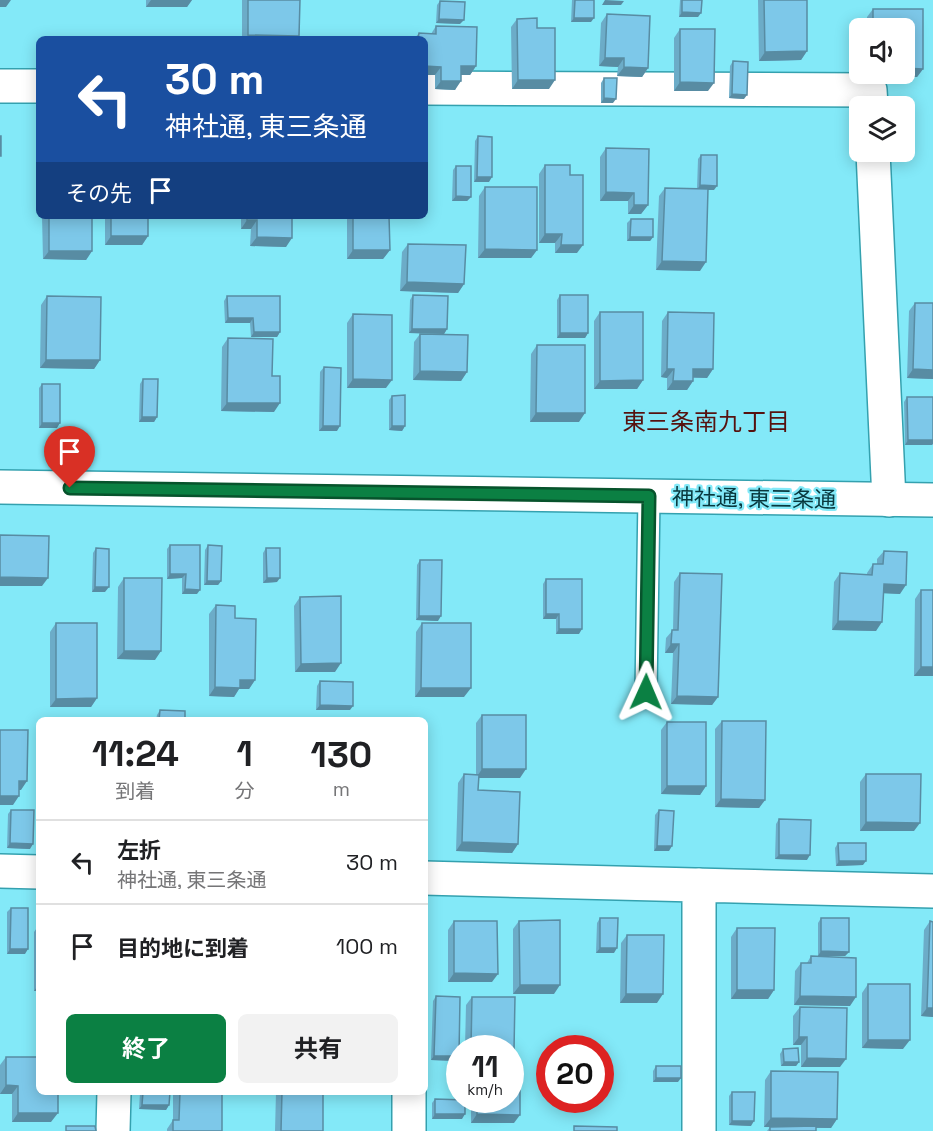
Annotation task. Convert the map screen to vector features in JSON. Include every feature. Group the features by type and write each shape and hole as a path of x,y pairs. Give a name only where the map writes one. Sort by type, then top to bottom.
{"street":[{"path":"0,86 36,86"},
{"path":"428,88 870,90 870,96"},
{"path":"873,162 889,500"},
{"name":"神社通, 東三条通","path":"0,487 933,500"},
{"path":"0,871 36,872"},
{"path":"428,878 933,891"},
{"path":"699,885 699,1131"},
{"path":"113,1131 114,1095"},
{"path":"409,1095 409,1131"}],"lane":[{"path":"646,692 649,496"}],"building":[{"path":"248,0 300,0 299,36 248,35"},
{"path":"575,0 594,0 594,18 574,18"},
{"path":"682,0 702,0 701,13 682,12"},
{"path":"764,0 807,0 807,51 765,52"},
{"path":"440,1 465,2 464,20 439,19"},
{"path":"873,9 923,9 923,69 915,69 915,18 873,18"},
{"path":"607,14 650,16 648,68 624,67 624,58 605,58"},
{"path":"537,18 537,28 555,28 555,80 518,80 517,19"},
{"path":"436,26 477,27 476,66 461,66 461,81 441,81 441,67 428,66 428,36 418,36 419,33 436,34"},
{"path":"680,29 715,29 714,83 680,82"},
{"path":"733,61 748,62 747,95 732,94"},
{"path":"604,78 617,78 616,99 604,98"},
{"path":"478,136 492,137 492,177 477,177"},
{"path":"606,148 649,149 648,205 634,205 634,193 606,192"},
{"path":"701,155 717,155 717,186 700,185"},
{"path":"545,165 570,165 570,175 583,175 583,245 561,245 562,234 545,234"},
{"path":"456,166 471,166 471,197 456,196"},
{"path":"485,187 537,187 537,250 485,249"},
{"path":"665,188 708,189 706,262 662,261"},
{"path":"49,219 92,219 92,251 49,251"},
{"path":"111,219 148,219 148,236 111,236"},
{"path":"292,219 292,238 257,237 257,220 247,220"},
{"path":"353,219 389,219 390,250 353,250"},
{"path":"631,219 653,219 653,237 630,237"},
{"path":"408,244 466,245 464,284 407,282"},
{"path":"413,295 448,296 447,329 412,329"},
{"path":"560,295 588,295 588,333 560,333"},
{"path":"47,296 101,297 100,360 46,360"},
{"path":"227,296 280,296 280,332 254,332 253,318 228,318"},
{"path":"915,303 933,303 933,370 913,369"},
{"path":"600,312 643,312 643,380 600,381"},
{"path":"668,312 714,313 713,369 693,369 693,381 673,381 674,369 667,369"},
{"path":"353,314 392,315 392,380 353,379"},
{"path":"420,334 468,335 467,372 420,371"},
{"path":"228,338 273,339 272,376 280,376 280,403 227,403"},
{"path":"537,345 585,345 585,413 536,413"},
{"path":"324,367 341,368 340,426 323,426"},
{"path":"143,379 158,379 157,417 142,417"},
{"path":"42,384 60,384 60,423 42,423"},
{"path":"405,395 405,426 392,426 392,396"},
{"path":"907,397 933,397 933,440 908,440"},
{"path":"0,535 49,536 48,578 0,577"},
{"path":"170,545 200,545 200,590 185,589 186,574 170,574"},
{"path":"208,545 222,546 221,581 207,581"},
{"path":"96,548 109,549 109,587 95,587"},
{"path":"266,548 280,548 280,578 267,578"},
{"path":"884,551 907,552 906,585 884,584 882,622 838,621 840,573 872,575 873,564 883,564"},
{"path":"420,560 442,560 441,616 419,616"},
{"path":"680,573 722,574 718,697 677,696 679,644 671,644 672,630 678,630"},
{"path":"124,578 162,578 161,651 124,651"},
{"path":"546,579 582,579 582,629 559,629 559,614 546,614"},
{"path":"921,590 933,590 933,667 921,667"},
{"path":"341,596 341,663 301,664 300,597"},
{"path":"216,605 235,606 235,618 256,619 255,680 240,680 240,688 215,687"},
{"path":"56,623 97,623 97,698 56,699"},
{"path":"422,623 471,623 471,688 421,688"},
{"path":"320,681 353,682 353,706 320,705"},
{"path":"160,710 185,711 185,717 159,717"},
{"path":"482,715 526,715 526,769 482,769"},
{"path":"722,721 766,721 765,800 721,799"},
{"path":"667,722 706,722 706,786 667,786"},
{"path":"0,730 28,730 27,781 19,781 19,796 0,796"},
{"path":"464,774 479,775 478,790 520,792 518,844 462,842"},
{"path":"866,774 921,774 920,823 866,822"},
{"path":"11,810 34,810 33,844 10,843"},
{"path":"659,810 674,811 672,846 657,846"},
{"path":"779,819 811,820 810,855 779,855"},
{"path":"838,843 866,843 866,861 839,861"},
{"path":"11,908 28,908 28,949 10,949"},
{"path":"600,918 618,918 617,948 600,948"},
{"path":"821,918 849,918 849,952 821,951"},
{"path":"560,920 560,985 520,985 519,921"},
{"path":"454,921 497,921 498,974 454,973"},
{"path":"930,921 933,922 933,1008 927,1008"},
{"path":"737,928 775,928 774,990 737,990"},
{"path":"627,935 664,935 663,994 626,994"},
{"path":"811,956 856,958 856,997 800,996 801,963 811,963"},
{"path":"868,984 910,984 910,1040 868,1040"},
{"path":"436,996 460,997 459,1035 446,1035 446,1056 434,1056"},
{"path":"472,997 515,997 514,1035 471,1035"},
{"path":"800,1007 847,1008 846,1059 807,1058 807,1037 799,1037"},
{"path":"798,1048 799,1062 784,1062 783,1049"},
{"path":"6,1057 36,1057 36,1095 58,1095 58,1113 18,1113 18,1086 6,1085"},
{"path":"656,1066 681,1066 681,1078 656,1078"},
{"path":"771,1071 838,1072 837,1119 771,1118"},
{"path":"732,1092 755,1092 754,1121 732,1121"},
{"path":"143,1095 170,1095 169,1105 142,1105"},
{"path":"180,1095 222,1095 222,1131 173,1131 173,1120 179,1120"},
{"path":"282,1095 323,1095 323,1131 281,1131"},
{"path":"435,1099 446,1099 446,1113 465,1113 465,1114 435,1114"},
{"path":"520,1113 520,1115 477,1114"},
{"path":"66,1126 95,1126 96,1131 66,1131"},
{"path":"574,1126 617,1127 617,1131 574,1131"},
{"path":"816,1126 816,1131 770,1131 770,1127"}],"district":[{"name":"東三条南九丁目","path":"706,422"}],"route":[{"path":"70,488 649,496 646,692"}]}
